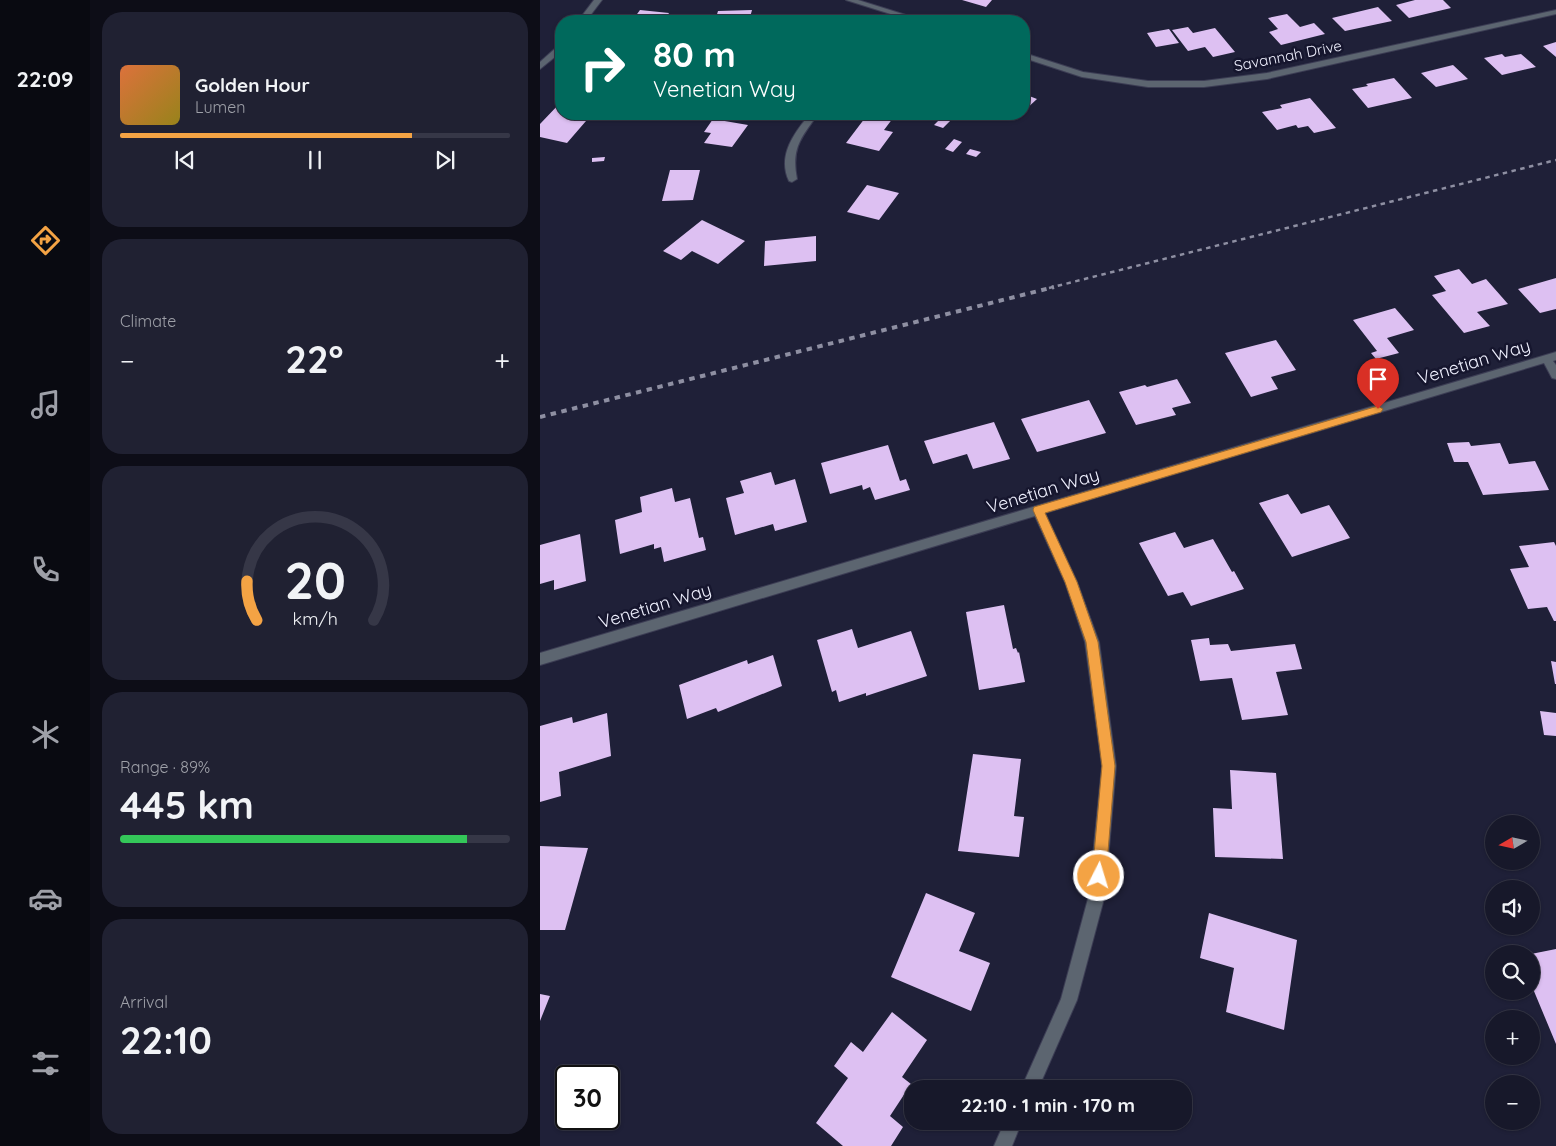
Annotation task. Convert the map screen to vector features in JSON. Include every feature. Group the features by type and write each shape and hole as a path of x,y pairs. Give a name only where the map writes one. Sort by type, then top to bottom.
{"street":[{"path":"587,15 598,0"},
{"path":"850,0 898,15"},
{"name":"Savannah Drive","path":"1030,57 1082,74 1148,84 1204,84 1268,76 1556,12"},
{"path":"540,66 555,53"},
{"path":"792,179 788,162 791,146 799,131 809,120"},
{"path":"1552,358 1556,375"},
{"name":"Venetian Way","path":"540,659 1552,358"},
{"path":"1033,1080 1069,1000 1098,894 1109,766 1092,642 1071,582 1038,510"},
{"path":"1003,1146 1010,1130"}],"building":[{"path":"962,0 992,0 986,7"},
{"path":"1415,0 1443,0 1451,8 1409,18 1396,5"},
{"path":"1378,7 1392,21 1345,31 1332,18"},
{"path":"640,10 669,13 668,15 636,15"},
{"path":"752,10 751,15 717,15 718,11"},
{"path":"1287,14 1300,27 1314,23 1325,34 1281,45 1269,32 1278,29 1268,18"},
{"path":"1188,27 1193,33 1215,28 1235,52 1213,57 1205,47 1188,51 1172,30"},
{"path":"1169,29 1179,43 1156,47 1147,33"},
{"path":"1556,42 1556,57 1543,46"},
{"path":"1502,54 1505,57 1521,54 1536,67 1502,75 1484,58"},
{"path":"1453,65 1468,79 1436,87 1421,73"},
{"path":"1394,78 1412,98 1368,108 1352,89 1368,86 1366,84"},
{"path":"1030,96 1037,99 1030,105"},
{"path":"1310,98 1336,128 1314,133 1308,126 1298,128 1296,125 1277,130 1262,112 1282,108 1280,105"},
{"path":"555,108 555,120 586,121 567,143 540,137 540,124"},
{"path":"712,120 748,125 732,147 704,143 711,133 704,132"},
{"path":"863,120 892,120 884,130 893,132 879,151 846,143"},
{"path":"939,120 951,120 943,128 934,125"},
{"path":"954,139 962,142 953,152 945,149"},
{"path":"970,149 981,152 976,157 966,154"},
{"path":"605,157 604,161 592,162 592,158"},
{"path":"670,170 700,170 693,200 662,201"},
{"path":"867,185 899,193 879,220 847,212"},
{"path":"702,220 745,241 718,264 692,251 681,260 663,251"},
{"path":"816,236 816,261 764,266 765,241"},
{"path":"1459,269 1472,284 1486,279 1508,304 1477,312 1490,326 1464,333 1432,295 1446,291 1434,276"},
{"path":"1556,278 1556,309 1540,313 1518,289"},
{"path":"1395,308 1414,330 1387,338 1399,353 1376,359 1371,353 1377,351 1353,320"},
{"path":"1276,340 1296,370 1271,377 1278,389 1251,397 1225,353"},
{"path":"1177,379 1191,403 1172,408 1176,415 1136,425 1119,392"},
{"path":"1089,400 1106,433 1037,452 1021,419"},
{"path":"994,422 1010,459 973,469 967,454 933,464 924,441"},
{"path":"1469,442 1471,446 1500,443 1509,464 1535,461 1549,490 1483,495 1468,462 1454,462 1447,443"},
{"path":"888,445 900,481 906,479 910,490 875,500 870,487 863,490 862,485 830,494 821,463"},
{"path":"771,472 775,485 795,479 807,522 775,531 773,524 735,535 726,498 744,493 740,481"},
{"path":"672,488 675,502 690,498 699,538 703,537 706,550 664,562 661,547 654,549 654,544 620,554 615,520 642,512 640,497"},
{"path":"1288,494 1301,514 1329,505 1350,538 1292,557 1259,503"},
{"path":"1175,532 1184,548 1213,539 1244,589 1191,606 1183,592 1168,596 1139,543"},
{"path":"580,534 586,581 554,590 554,580 540,584 540,545"},
{"path":"1554,542 1556,546 1556,621 1554,621 1547,607 1528,609 1510,569 1529,567 1519,546"},
{"path":"1004,605 1013,649 1016,648 1019,652 1025,682 979,690 966,612"},
{"path":"852,629 858,648 911,631 927,676 866,696 866,693 839,702 836,690 832,692 817,640"},
{"path":"1209,638 1210,645 1228,644 1231,651 1295,644 1302,669 1276,672 1288,715 1242,720 1232,678 1200,681 1191,640"},
{"path":"773,655 782,686 718,712 716,708 687,719 679,685 747,660 748,664"},
{"path":"1551,661 1556,662 1556,684 1555,684"},
{"path":"1540,711 1556,713 1556,736 1544,735"},
{"path":"607,713 611,756 559,772 561,796 540,802 540,726 572,717 573,723"},
{"path":"973,754 1021,759 1014,816 1024,817 1019,857 958,851"},
{"path":"1230,770 1276,773 1283,859 1215,857 1213,808 1232,809"},
{"path":"540,846 588,848 565,930 540,930"},
{"path":"926,893 975,913 959,951 990,963 971,1011 891,977"},
{"path":"1209,913 1297,940 1284,1030 1226,1012 1234,968 1200,958"},
{"path":"1556,949 1556,1044 1538,1000 1540,1000 1540,952"},
{"path":"540,994 550,996 540,1021"},
{"path":"892,1012 927,1040 902,1077 906,1080 904,1080 904,1095 890,1116 903,1127 891,1146 843,1146 816,1123 848,1078 834,1066 851,1042 863,1052"}],"railway":[{"path":"1049,288 1556,160"},
{"path":"540,417 1054,287"}],"route":[{"path":"1099,876 1109,766 1092,642 1071,582 1038,510 1378,409"}]}
